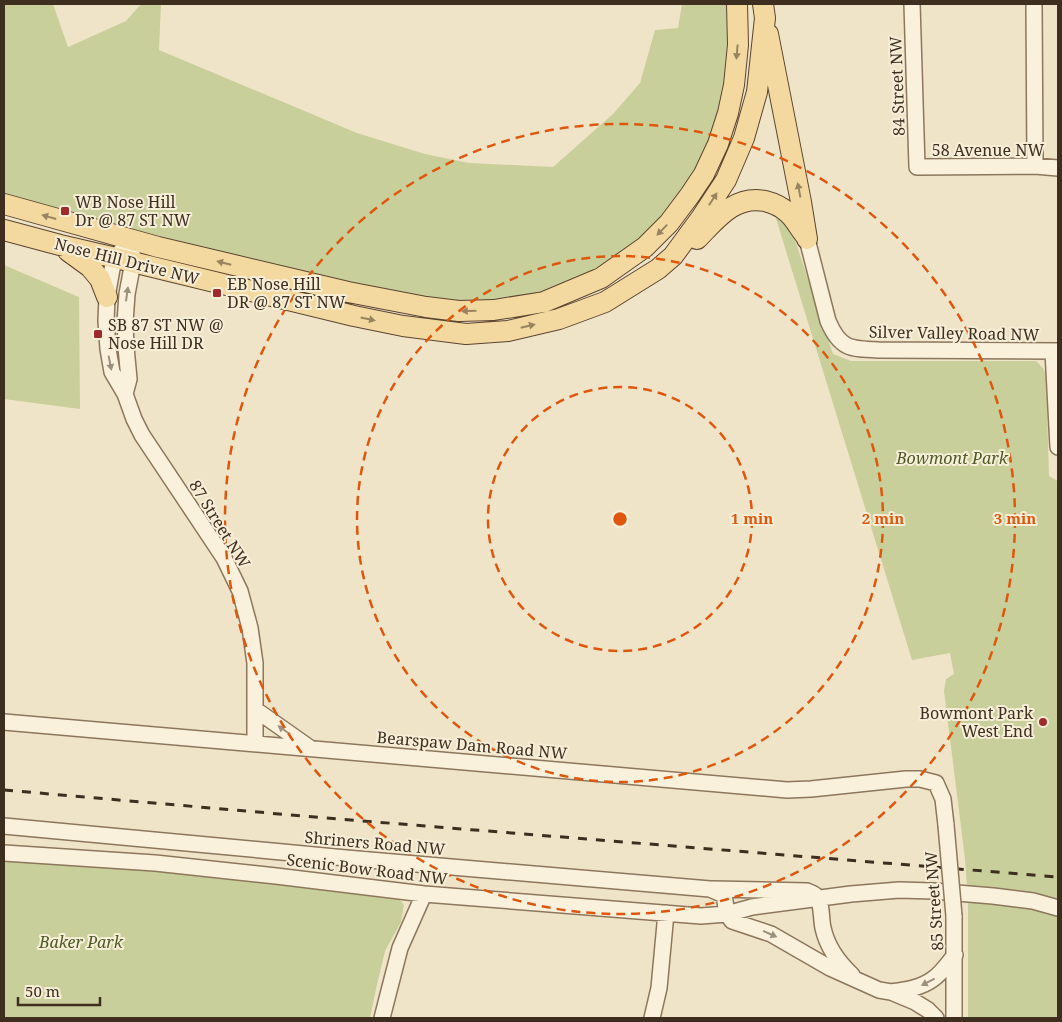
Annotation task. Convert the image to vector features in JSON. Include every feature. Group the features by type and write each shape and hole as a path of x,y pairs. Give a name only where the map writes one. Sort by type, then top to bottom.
{"main road":[{"name":"Nose Hill Drive NW","path":"4,204 129,240 348,292 426,307 459,311 494,310 544,302 602,278 645,247 669,223 704,174 718,144 728,113 734,85 738,45 737,4"},
{"name":"Nose Hill Drive NW","path":"4,230 60,246 402,326 466,334 508,330 559,319 605,302 658,268 673,256 701,218 726,180 744,138 757,92 764,11"},
{"path":"764,11 807,238"},
{"path":"673,256 696,240 729,208 751,200 768,202 783,209 790,214 807,238"},
{"path":"60,246 90,267 100,279 107,297"}],"street":[{"name":"84 Street NW","path":"912,4 917,167"},
{"path":"1034,4 1035,166"},
{"name":"58 Avenue NW","path":"917,167 1035,166 1058,168"},
{"name":"Silver Valley Road NW","path":"807,238 828,321 832,332 846,346 858,349 879,350 1056,351"},
{"name":"87 Street NW","path":"125,394 129,379 125,322 127,294 125,260 129,240"},
{"name":"87 Street NW","path":"125,260 112,269 107,297 106,321 112,372 125,394 142,435 224,558 240,590 250,628 255,663 255,743"},
{"path":"1056,351 1058,446"},
{"path":"256,710 312,749"},
{"name":"Bearspaw Dam Road NW","path":"4,722 786,790 906,779 920,779 936,783"},
{"name":"85 Street NW","path":"936,783 943,799 954,916 955,1012"},
{"name":"Shriners Road NW","path":"4,826 356,859 710,889 807,891 815,894 818,899"},
{"name":"Scenic Bow Road NW","path":"4,853 155,863 424,894 701,916 727,914 752,907 851,894 899,890 933,891 1033,901 1058,908"},
{"path":"710,889 724,895 727,914 732,920 771,934 830,968 879,990 891,992 915,1002 928,1010 936,1018"},
{"path":"382,1018 400,948 424,894"},
{"path":"818,899 823,928 830,947 841,965 857,980"},
{"path":"652,1018 659,988 666,913"},
{"path":"891,992 908,990 926,984 935,978 955,955"},
{"path":"955,1012 964,1018"}],"green space":[{"path":"4,4 53,4 68,47 126,21 141,4 161,4 159,50 357,133 425,154 469,163 553,167 613,114 640,83 655,30 678,28 682,4 728,4 730,37 722,108 703,158 687,185 652,228 602,266 567,284 528,296 486,303 440,301 355,285 4,196"},
{"name":"Bowmont Park","path":"774,212 790,225 833,354 851,361 1036,361 1046,374 1049,476 1058,481 1058,1018 968,1018 968,902 965,859 944,691 946,679 954,674 950,653 912,660"},
{"path":"4,265 79,297 80,409 4,399"},
{"name":"Baker Park","path":"4,860 255,877 395,894 404,905 401,922 385,951 370,1018 4,1018"}],"railway":[{"path":"4,790 1058,877"}],"place":[{"name":"WB Nose Hill Dr @ 87 ST NW","path":"65,211"},
{"name":"EB Nose Hill DR @ 87 ST NW","path":"217,293"},
{"name":"SB 87 ST NW @ Nose Hill DR","path":"98,334"},
{"name":"Bowmont Park West End","path":"1043,722"}]}
